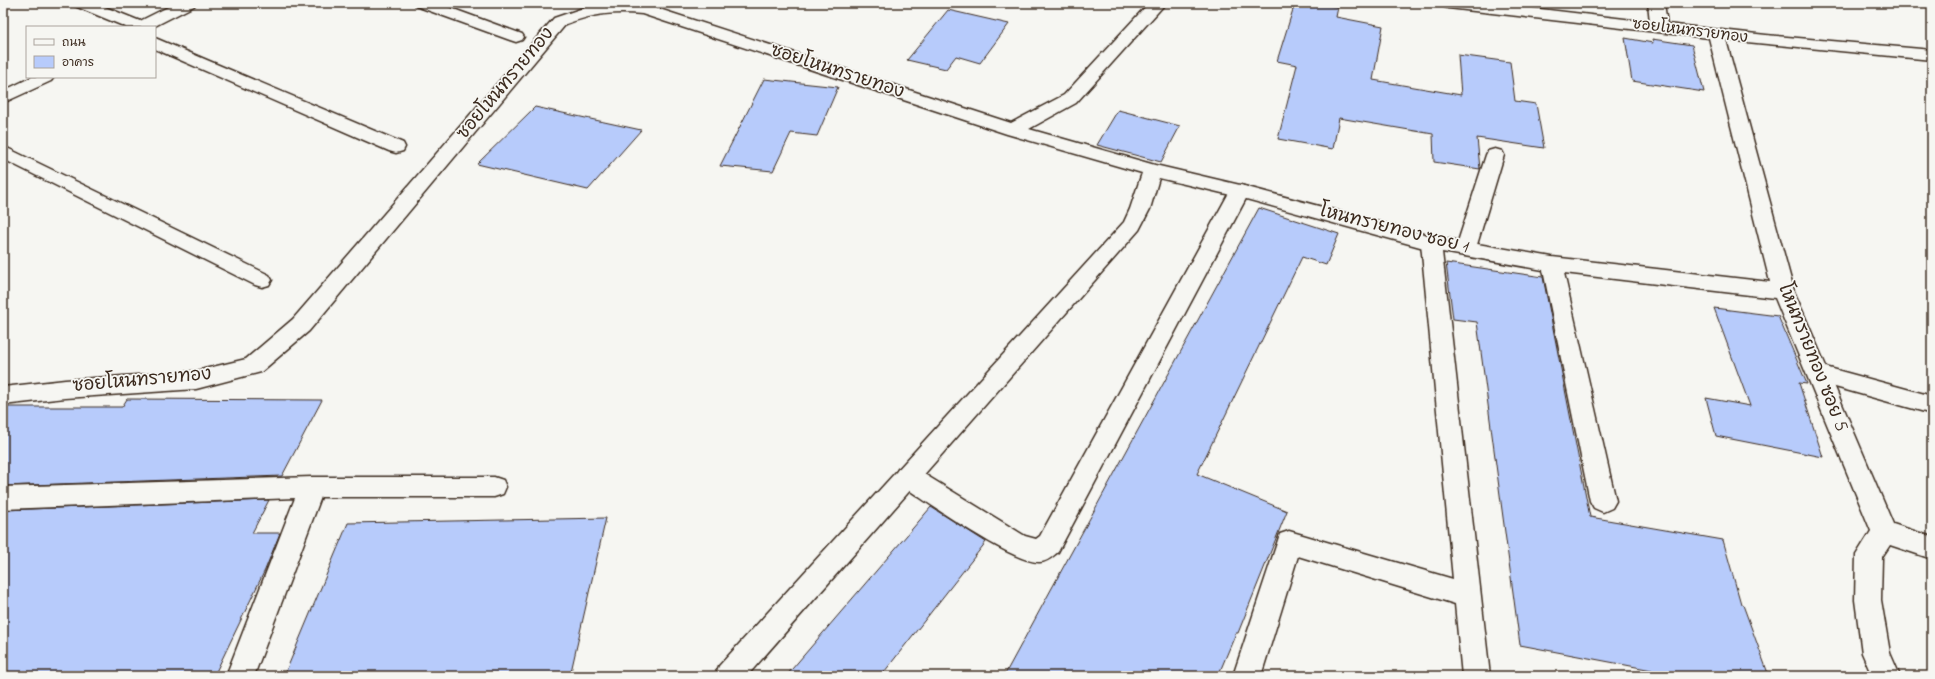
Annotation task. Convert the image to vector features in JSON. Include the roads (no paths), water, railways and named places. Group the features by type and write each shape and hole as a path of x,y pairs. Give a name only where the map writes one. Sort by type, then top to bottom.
{"street":[{"path":"81,3 138,26"},
{"path":"143,26 188,3"},
{"path":"422,3 516,37"},
{"path":"1013,130 1070,99 1158,3"},
{"name":"ซอยโหนทรายทอง","path":"1448,3 1716,34 1932,55"},
{"path":"1656,3 1659,27"},
{"name":"ซอยโหนทรายทอง","path":"3,396 65,389 196,380 253,366 301,325 560,21 586,11 619,6 644,9 1013,130"},
{"name":"โหนทรายทอง ซอย 5","path":"1716,34 1783,291 1884,532"},
{"path":"156,43 396,147"},
{"path":"3,98 43,78"},
{"name":"โหนทรายทอง ซอย 1","path":"1013,130 1152,170 1240,191 1431,243 1552,264 1783,291"},
{"path":"3,152 262,280"},
{"path":"1466,248 1495,155"},
{"path":"729,676 1132,225 1140,209 1152,170"},
{"path":"907,476 1017,544 1029,549 1040,551 1049,544 1240,191"},
{"path":"1431,243 1476,676"},
{"path":"1552,264 1603,501"},
{"path":"1818,374 1932,405"},
{"path":"3,498 312,487 494,486"},
{"path":"240,676 312,487"},
{"path":"1886,676 1876,653 1868,600 1869,555 1884,532 1932,548"},
{"path":"1247,676 1289,542 1468,596"}]}
